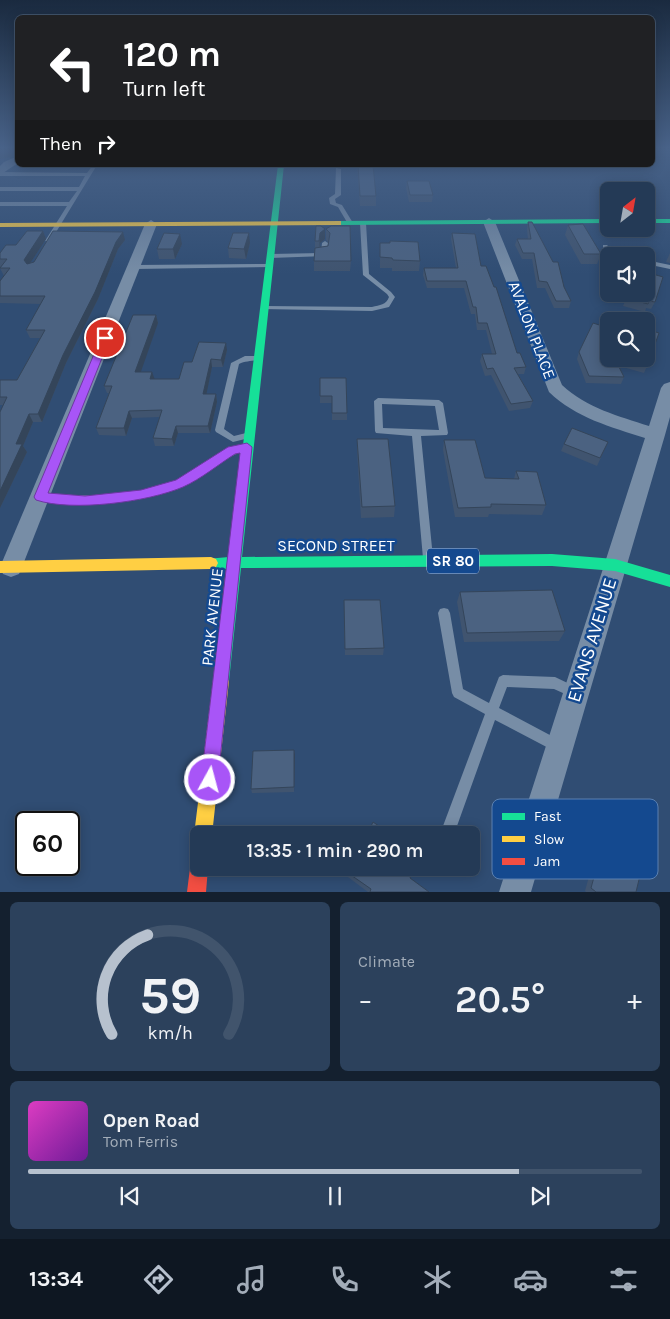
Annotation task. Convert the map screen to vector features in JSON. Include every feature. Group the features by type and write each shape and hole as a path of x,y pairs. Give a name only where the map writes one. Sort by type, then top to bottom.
{"main road":[{"name":"PARK AVENUE","path":"204,826 278,191"},
{"path":"655,221 670,221"},
{"path":"0,225 274,223 327,225 350,223 600,222"},
{"name":"SECOND STREET","path":"6,567 552,560 615,565 670,581"},
{"path":"196,892 198,876"}],"street":[{"name":"AVALON PLACE","path":"489,222 555,388 562,396 579,407 656,435"},
{"path":"6,567 40,497 152,224"},
{"name":"EVANS AVENUE","path":"543,799 670,388"},
{"name":"EVANS AVENUE","path":"515,892 519,879"}],"lane":[{"path":"45,246 80,191"},
{"path":"340,191 341,200 350,223"},
{"path":"0,204 71,204"},
{"path":"264,308 372,309 386,307 392,297 389,292 366,274 363,223"},
{"path":"134,267 270,261 324,255 325,243"},
{"path":"655,264 670,267"},
{"path":"248,442 234,439 219,430 235,363 245,358 258,358"},
{"path":"378,401 439,403 444,433 416,432 379,431 378,401"},
{"path":"416,432 428,561"},
{"path":"40,497 85,501 141,495 180,483 248,442"},
{"path":"444,613 458,693 559,748"},
{"path":"450,826 503,681 554,683 576,693"}],"building":[{"path":"360,191 375,191 376,196 360,196"},
{"path":"409,191 432,191 433,195 410,195"},
{"path":"528,222 532,222 553,262 558,262 564,287 571,301 556,301 547,282 539,281 534,253 523,253 517,239 531,239"},
{"path":"583,224 600,254 584,254 568,225"},
{"path":"316,226 321,226 325,229 320,233 319,241 315,241"},
{"path":"331,226 350,226 351,261 314,261 315,248 328,246 330,233 326,229"},
{"path":"27,231 43,231 24,260 27,264 34,262 53,231 123,232 116,242 95,292 63,355 38,414 29,414 16,444 22,444 0,491 0,412 7,397 0,397 0,380 17,380 45,330 26,330 45,296 0,296 0,281 10,268 0,268 7,259 0,259 0,253 6,245 16,245"},
{"path":"164,233 180,234 173,249 157,249"},
{"path":"233,233 249,233 244,249 228,248"},
{"path":"452,233 475,234 481,266 486,266 494,287 496,287 517,353 520,353 526,367 514,368 533,401 511,404 493,368 487,369 482,354 496,354 487,323 478,323 476,307 473,307 466,281 427,281 424,268 458,268"},
{"path":"390,241 418,242 420,261 393,260 392,258 380,257 380,243 390,243"},
{"path":"655,275 663,277 655,302"},
{"path":"133,315 156,315 135,372 152,372 150,379 179,379 184,362 192,362 199,342 226,343 221,360 211,359 203,394 216,394 208,426 176,426 172,439 153,438 162,410 129,411 124,428 96,428 112,386 104,386"},
{"path":"593,323 600,325 600,367 619,367 624,377 589,376 579,352"},
{"path":"655,332 659,333 655,344"},
{"path":"320,378 346,378 347,413 332,413 332,396 320,396"},
{"path":"572,428 608,442 600,458 564,444"},
{"path":"357,439 388,439 395,506 362,507"},
{"path":"444,440 475,440 485,478 519,479 516,471 537,472 546,505 491,504 491,507 458,508"},
{"path":"552,590 565,631 467,633 460,592"},
{"path":"344,600 380,600 384,648 345,649"},
{"path":"294,750 294,787 251,789 253,751"},
{"path":"352,876 411,876 410,878 429,892 370,892 371,889"},
{"path":"593,879 639,879 636,892 596,892 591,888"}],"traffic: fast":[{"path":"221,681 278,191"},
{"path":"338,223 600,221"},
{"path":"655,221 670,221"},
{"path":"211,563 552,560 615,565 670,581"}],"traffic: slow":[{"path":"0,225 338,223"},
{"path":"0,567 211,563"},
{"path":"204,826 221,681"}],"traffic: jam":[{"path":"196,892 198,876"}],"route":[{"path":"105,338 40,497 85,501 141,495 180,483 232,450 247,447 210,780"}]}
